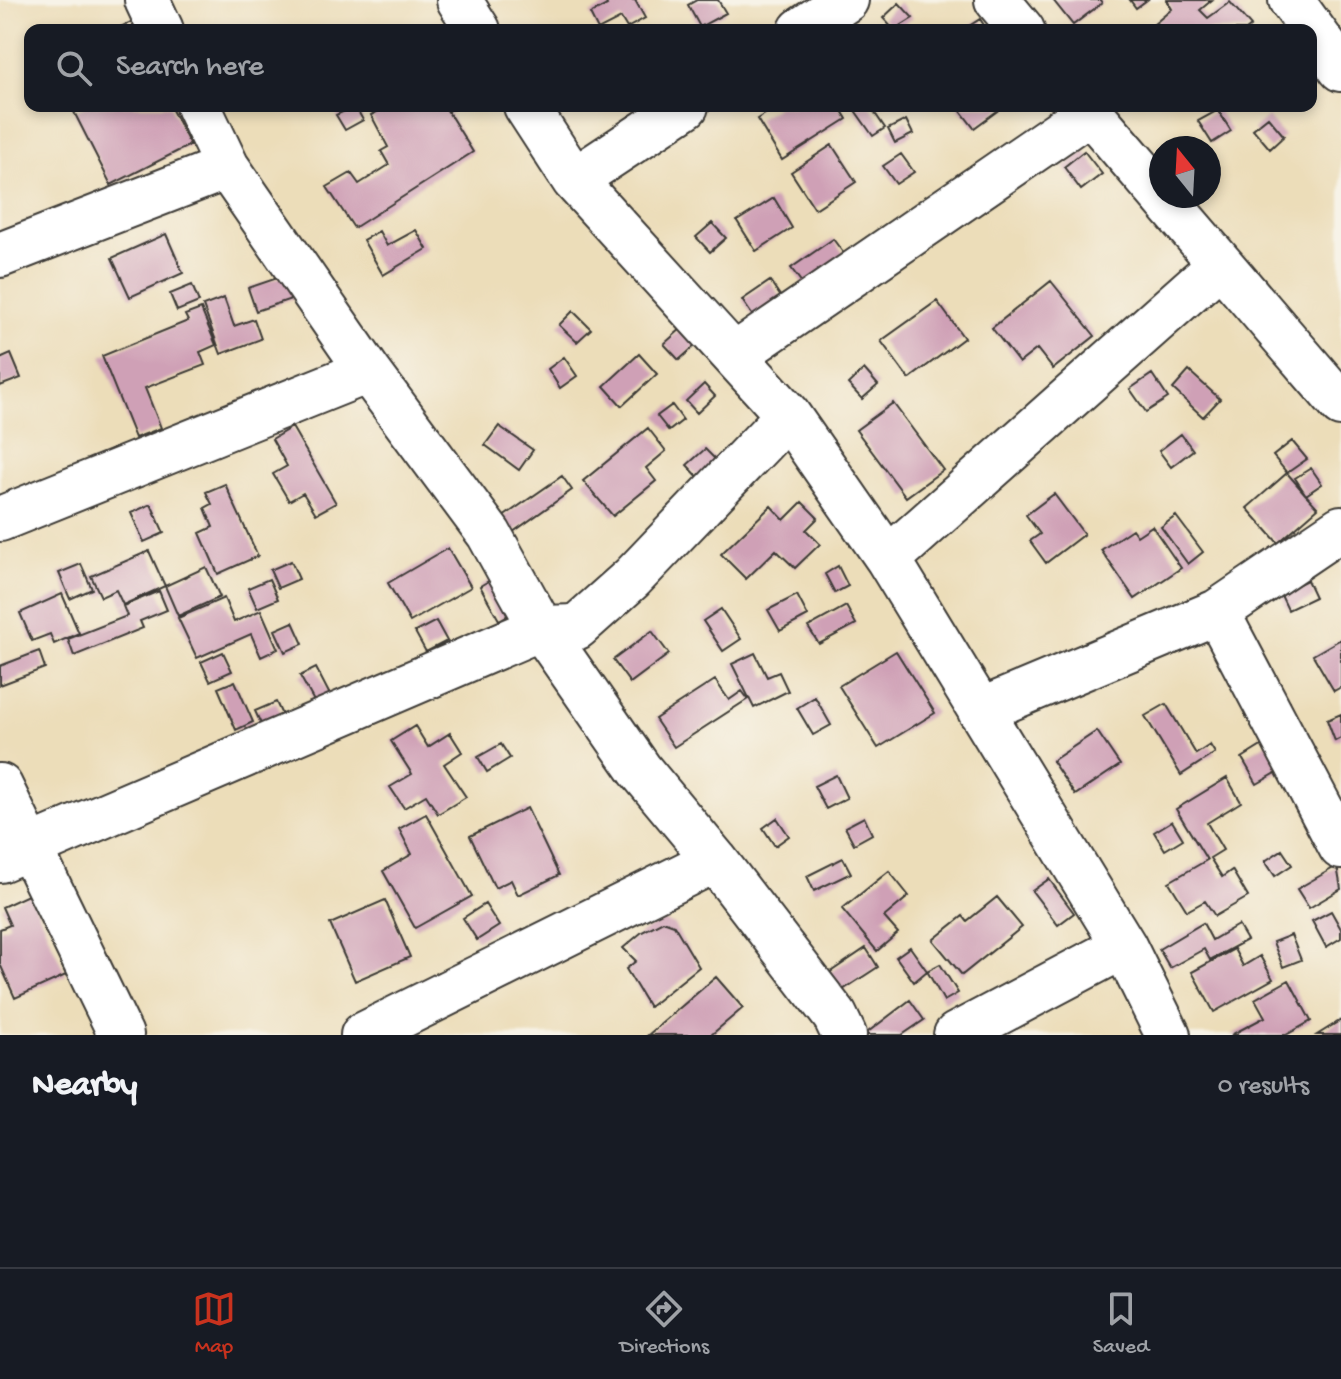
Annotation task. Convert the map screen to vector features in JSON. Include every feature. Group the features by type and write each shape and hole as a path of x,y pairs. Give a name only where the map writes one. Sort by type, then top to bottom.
{"street":[{"path":"147,0 158,24"},
{"path":"459,0 474,24"},
{"path":"810,24 846,0"},
{"path":"997,0 1017,24"},
{"path":"1291,0 1308,24"},
{"path":"1317,36 1341,69"},
{"path":"201,112 227,167 368,371 489,534 541,628 640,770 715,860 835,1016 844,1035"},
{"path":"530,112 574,180 788,415 888,559 1124,946 1168,1035"},
{"path":"574,180 677,112"},
{"path":"735,355 1083,112"},
{"path":"1090,112 1218,266 1341,404"},
{"path":"0,255 227,167"},
{"path":"888,559 1218,266"},
{"path":"0,519 368,371"},
{"path":"16,853 541,628 577,627 632,578 788,415"},
{"path":"980,711 1217,612 1341,528"},
{"path":"1217,612 1341,847"},
{"path":"0,786 16,853 121,1035"},
{"path":"363,1035 715,860"},
{"path":"956,1035 1124,946"}],"building":[{"path":"605,0 635,0 645,18 634,24 625,24 621,18 610,24 595,24 590,14 607,5"},
{"path":"697,0 718,0 726,13 706,24 698,24 688,5"},
{"path":"1053,0 1100,0 1102,3 1072,24"},
{"path":"1130,0 1147,0 1136,8"},
{"path":"1167,0 1212,0 1200,10 1208,18 1230,2 1249,24 1154,24 1172,9"},
{"path":"899,3 913,18 904,24 888,24 883,18"},
{"path":"74,112 173,112 190,145 111,185"},
{"path":"358,112 363,120 345,130 336,115"},
{"path":"377,112 448,112 473,152 354,228 327,187 351,173 359,184 389,165 381,151 388,147 371,115"},
{"path":"768,112 843,112 847,119 782,160 757,119"},
{"path":"856,112 874,112 885,128 873,136"},
{"path":"962,112 996,112 974,128"},
{"path":"1219,112 1231,131 1221,137 1208,136 1198,121"},
{"path":"1268,117 1284,136 1270,149 1253,129"},
{"path":"906,120 913,134 895,143 888,129"},
{"path":"832,145 856,182 815,209 791,172"},
{"path":"1084,151 1102,174 1081,190 1064,167"},
{"path":"901,154 914,172 896,184 883,166"},
{"path":"774,198 792,228 756,251 737,221"},
{"path":"712,223 726,238 710,252 696,237"},
{"path":"416,230 427,249 383,275 363,240 379,231 387,246"},
{"path":"166,234 183,273 130,297 112,258"},
{"path":"833,239 847,258 805,287 791,268"},
{"path":"292,273 300,296 256,311 248,288"},
{"path":"770,281 783,300 755,319 742,300"},
{"path":"1051,281 1095,336 1053,369 1037,349 1019,363 992,328"},
{"path":"192,285 199,302 177,311 170,294"},
{"path":"224,298 234,326 254,319 261,339 221,354 203,306"},
{"path":"937,301 964,338 909,379 881,341"},
{"path":"201,309 216,345 200,352 205,365 145,388 161,428 135,438 102,356 188,321 185,315"},
{"path":"573,311 591,329 577,342 559,325"},
{"path":"682,328 697,344 679,360 664,344"},
{"path":"11,354 21,378 0,386 0,359"},
{"path":"639,354 657,374 622,406 604,386"},
{"path":"564,357 577,376 560,388 548,369"},
{"path":"864,369 878,385 862,399 848,384"},
{"path":"1189,371 1220,399 1203,417 1173,389"},
{"path":"1152,374 1168,398 1146,412 1130,389"},
{"path":"704,384 715,396 697,413 686,401"},
{"path":"893,403 943,470 906,497 856,430"},
{"path":"672,405 683,420 669,431 657,416"},
{"path":"499,426 533,450 519,470 485,445"},
{"path":"292,427 336,503 316,514 303,493 289,501 273,474 287,466 272,439"},
{"path":"648,428 666,451 646,468 656,481 613,516 583,481"},
{"path":"1181,434 1193,450 1171,467 1159,451"},
{"path":"1292,441 1307,459 1287,473 1273,456"},
{"path":"705,449 722,466 704,483 687,465"},
{"path":"1311,468 1322,484 1306,495 1295,478"},
{"path":"1287,473 1318,508 1278,543 1247,508"},
{"path":"562,476 572,490 513,532 503,517"},
{"path":"225,484 258,556 218,574 200,533 213,527 205,508 212,504 206,492"},
{"path":"1054,494 1084,534 1046,563 1030,541 1040,534 1026,515"},
{"path":"802,502 818,518 806,530 820,544 795,568 776,550 746,579 721,554 771,506 784,520"},
{"path":"151,504 164,533 144,542 131,513"},
{"path":"1176,516 1203,552 1188,564 1161,527"},
{"path":"1152,526 1181,568 1135,599 1101,550 1132,529 1137,536"},
{"path":"448,548 471,587 410,622 388,583"},
{"path":"149,551 165,586 123,605 116,590 101,597 91,576"},
{"path":"291,561 299,579 278,588 270,570"},
{"path":"81,564 92,589 70,599 59,573"},
{"path":"838,566 848,586 835,593 825,574"},
{"path":"206,567 220,597 178,616 165,586"},
{"path":"497,576 517,610 499,620 480,586"},
{"path":"269,579 278,599 257,608 248,588"},
{"path":"1307,580 1315,597 1288,610 1280,593"},
{"path":"159,591 167,610 140,621 143,628 74,656 68,639 127,616 123,606"},
{"path":"62,594 79,633 54,644 50,634 32,641 20,613"},
{"path":"797,595 808,616 780,631 768,610"},
{"path":"224,598 234,622 261,610 278,649 261,657 251,634 197,658 178,618"},
{"path":"846,606 856,624 819,644 808,627"},
{"path":"721,609 741,639 723,651 703,621"},
{"path":"436,621 447,641 426,652 415,632"},
{"path":"293,622 303,644 285,652 275,630"},
{"path":"652,631 669,654 630,683 613,660"},
{"path":"1341,639 1341,687 1334,691 1313,655"},
{"path":"39,651 45,668 0,685 0,666"},
{"path":"896,651 935,713 878,748 839,686"},
{"path":"223,652 232,671 210,681 201,662"},
{"path":"755,653 767,677 779,672 788,691 754,708 732,664"},
{"path":"316,668 330,695 315,703 300,676"},
{"path":"715,680 729,700 742,691 748,699 674,747 655,719"},
{"path":"235,681 253,722 236,730 218,688"},
{"path":"815,697 831,725 813,735 797,708"},
{"path":"276,702 282,715 261,724 255,711"},
{"path":"1166,704 1196,754 1210,745 1215,753 1181,775 1145,716"},
{"path":"1341,714 1341,738 1335,741 1327,720"},
{"path":"415,726 428,747 450,733 462,752 444,764 466,797 438,814 426,795 404,808 390,787 412,774 391,741"},
{"path":"1097,731 1120,765 1075,795 1052,761"},
{"path":"1268,742 1283,769 1257,784 1242,758"},
{"path":"501,744 510,758 487,772 478,757"},
{"path":"836,775 847,798 826,809 814,786"},
{"path":"1227,778 1241,802 1207,823 1223,850 1210,858 1222,877 1232,870 1248,897 1215,916 1205,901 1187,911 1169,882 1207,860 1176,809"},
{"path":"527,808 559,875 518,895 511,880 495,888 470,836"},
{"path":"426,814 472,896 415,928 383,871 412,854 399,829"},
{"path":"864,817 872,834 854,844 845,827"},
{"path":"777,818 789,836 775,846 763,828"},
{"path":"1172,821 1183,839 1165,850 1154,832"},
{"path":"1282,850 1292,865 1275,876 1265,861"},
{"path":"843,858 851,873 814,891 807,876"},
{"path":"1337,866 1341,889 1309,908 1297,889"},
{"path":"889,871 909,896 884,917 898,933 877,951 842,909"},
{"path":"1049,879 1074,913 1058,925 1032,891"},
{"path":"30,894 66,975 15,998 0,964 0,929 10,925 2,907"},
{"path":"997,897 1022,927 962,975 933,940 963,916 967,921"},
{"path":"385,900 410,957 355,981 330,924"},
{"path":"485,904 499,926 477,940 463,918"},
{"path":"1331,911 1341,929 1341,938 1326,947 1312,921"},
{"path":"663,921 674,925 699,967 649,1007 626,969 636,961 623,948 642,932"},
{"path":"1203,923 1212,940 1238,925 1247,940 1210,960 1204,949 1170,968 1159,949"},
{"path":"1291,935 1301,960 1283,967 1273,942"},
{"path":"910,947 927,971 914,982 896,957"},
{"path":"866,948 878,967 838,993 826,975"},
{"path":"1234,949 1243,966 1260,956 1273,979 1214,1012 1192,972"},
{"path":"940,964 958,993 944,1001 927,971"},
{"path":"716,977 743,1008 711,1035 648,1035"},
{"path":"1289,980 1311,1021 1286,1035 1231,1035 1265,1017 1255,999"},
{"path":"910,1000 924,1020 902,1035 864,1035"},
{"path":"1341,1020 1341,1035 1317,1035"}]}
